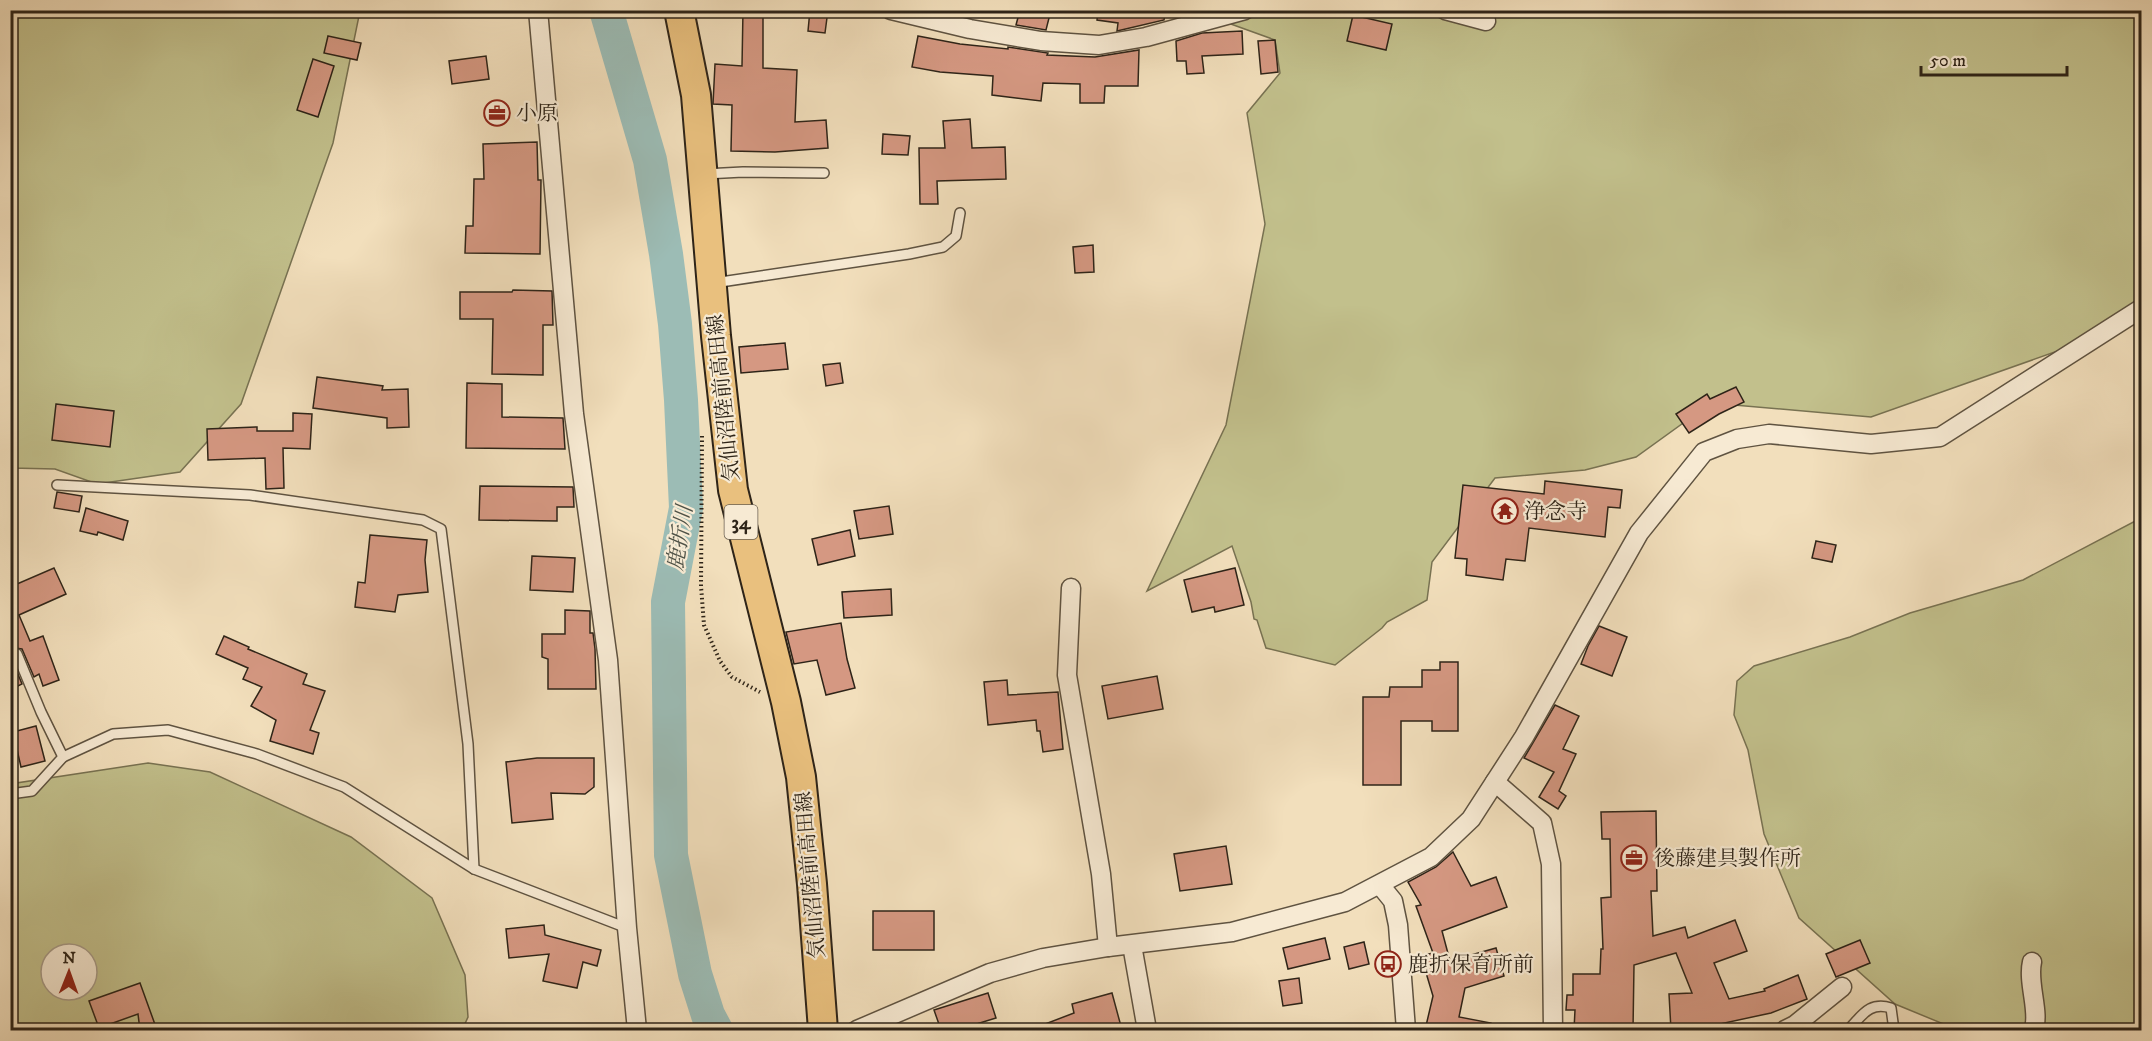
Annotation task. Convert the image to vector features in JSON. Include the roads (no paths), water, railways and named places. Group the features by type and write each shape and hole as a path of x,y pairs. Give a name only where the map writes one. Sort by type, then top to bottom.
{"main road":[{"name":"気仙沼陸前高田線","path":"679,10 696,95 733,490 786,702 801,777 823,1030"}],"street":[{"path":"538,10 574,414 608,660 627,928 637,1030"},
{"path":"891,10 970,29 1041,41 1099,45 1146,36 1245,10"},
{"path":"1445,10 1486,21"},
{"path":"857,1030 990,973 1043,958 1108,947 1232,933 1345,902 1431,857 1471,819 1524,737 1639,533 1704,452 1737,439 1769,434 1871,444 1940,437 2142,308"},
{"path":"1071,588 1067,675 1101,874 1108,947"},
{"path":"1495,782 1542,823 1551,864 1553,1030"},
{"path":"1380,885 1393,901 1398,925 1406,1030"},
{"path":"1132,945 1147,1030"},
{"path":"2032,962 2029,973 2037,1024 2033,1030"},
{"path":"1785,1030 1795,1025 1842,987"}],"lane":[{"path":"702,174 824,173"},
{"path":"712,284 943,247 956,236 960,213"},
{"path":"57,484 250,495 423,520 441,529 468,744 474,869"},
{"path":"17,654 40,712 63,757"},
{"path":"10,794 32,791 63,757 113,734 168,730 257,753 344,787 474,869 627,928"},
{"path":"1848,1030 1871,1007 1883,1005 1891,1008 1894,1030"}],"waterway":[{"name":"鹿折川","path":"606,10 650,160 675,324 686,508 668,602 671,855 695,974 708,1015 716,1030"}],"place":[{"name":"小原","path":"497,113"},
{"name":"浄念寺","path":"1505,511"},
{"name":"後藤建具製作所","path":"1634,858"},
{"name":"鹿折保育所前","path":"1388,964"}]}
